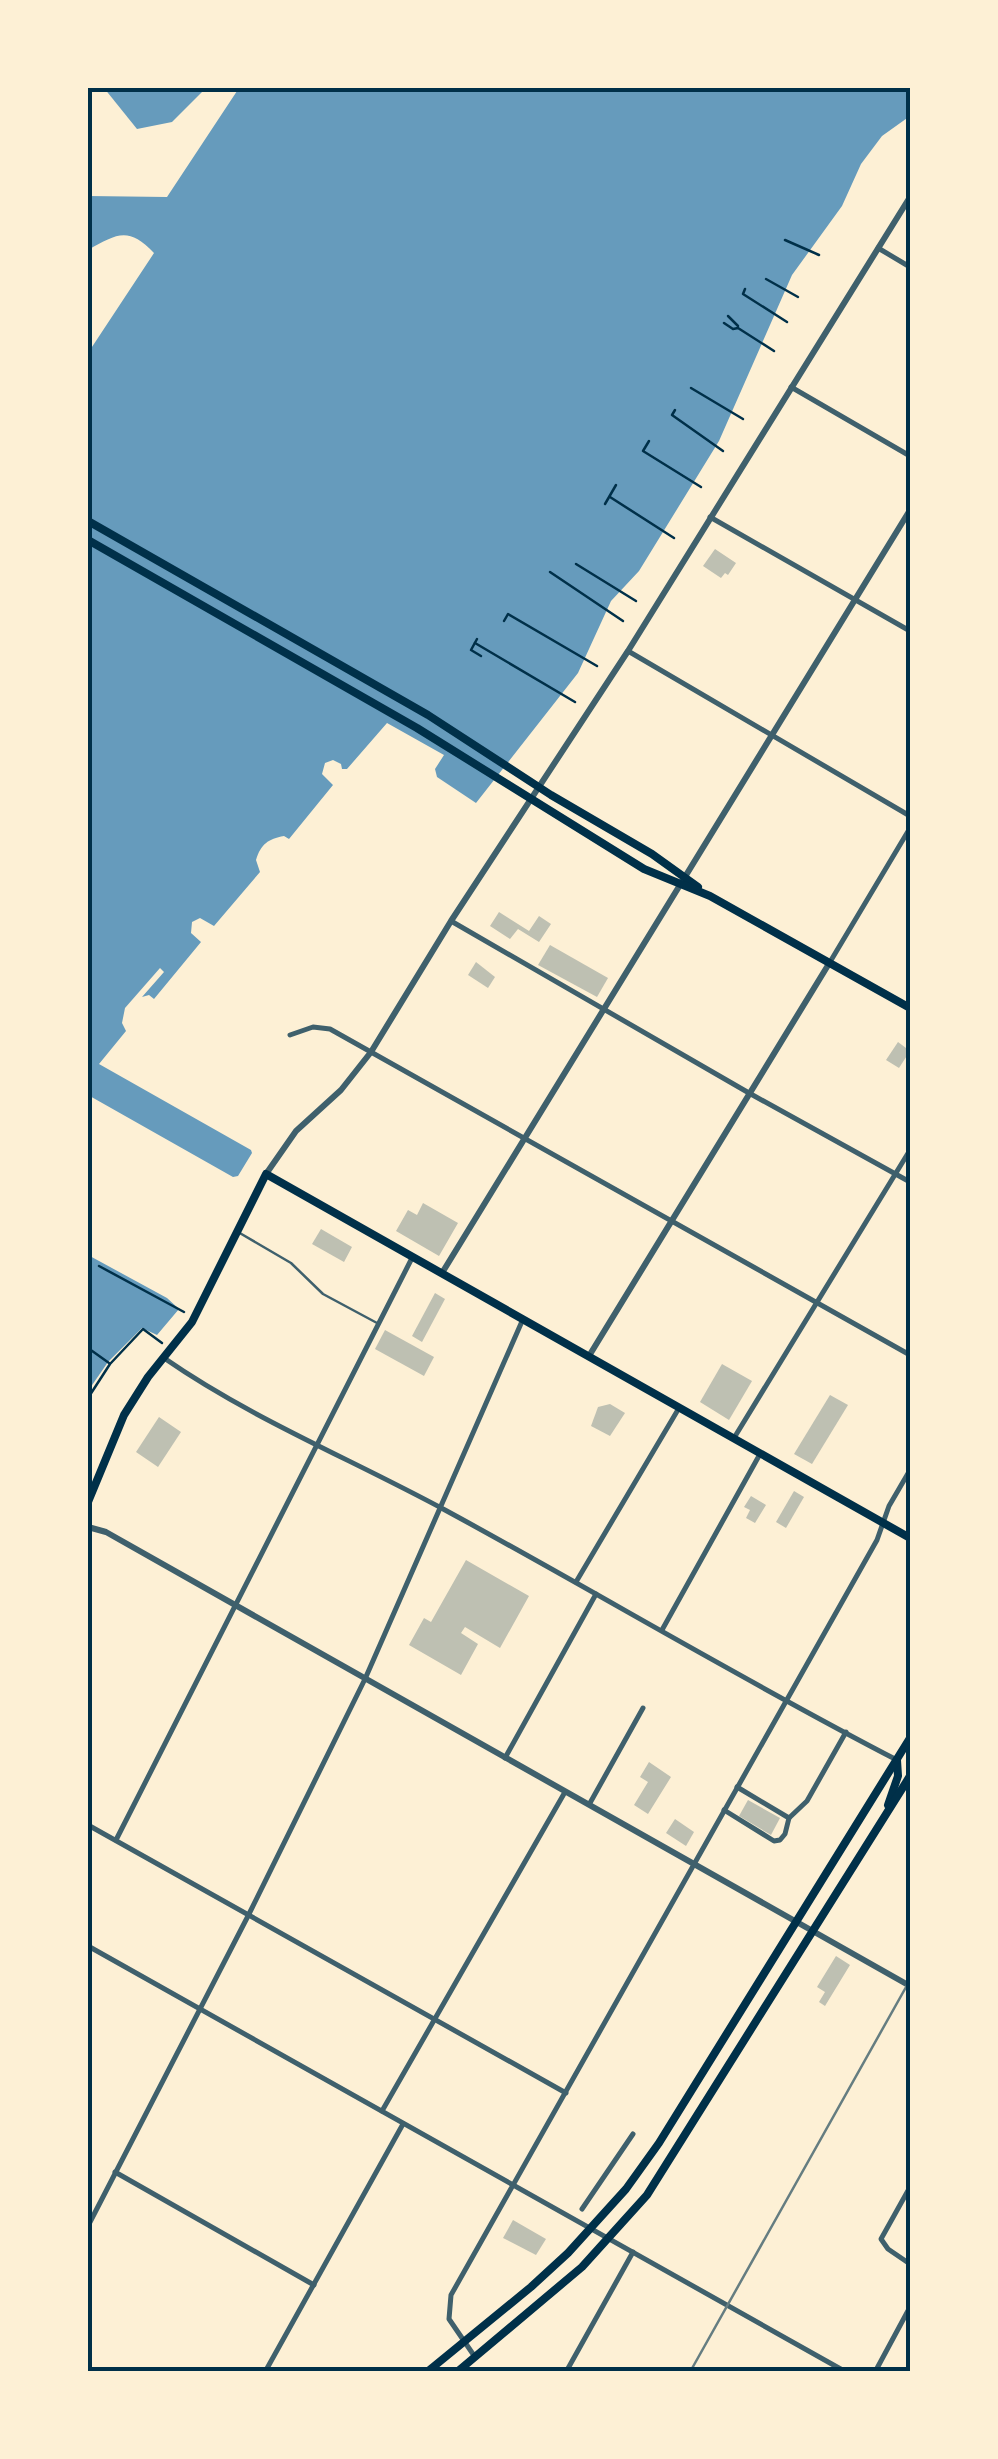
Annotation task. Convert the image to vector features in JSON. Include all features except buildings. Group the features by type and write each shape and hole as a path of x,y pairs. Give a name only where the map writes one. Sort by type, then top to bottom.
{"main road":[{"path":"88,521 444,725 652,854 710,896"},
{"path":"88,540 416,728 644,869 710,896 910,1008"},
{"path":"88,1502 124,1415 192,1322 266,1174 910,1538"},
{"path":"427,2372 531,2288 591,2228 659,2143 910,1738"},
{"path":"883,1819 898,1776 897,1760"},
{"path":"457,2372 542,2304 610,2239 647,2195 910,1776"}],"street":[{"path":"266,1174 296,1132 341,1090 371,1052 628,651 910,198"},
{"path":"878,248 910,267"},
{"path":"791,387 910,456"},
{"path":"442,1273 910,510"},
{"path":"710,517 910,631"},
{"path":"628,651 910,816"},
{"path":"589,1356 910,828"},
{"path":"452,921 910,1182"},
{"path":"290,1034 313,1027 330,1028 910,1355"},
{"path":"734,1438 910,1150"},
{"path":"116,1840 412,1258"},
{"path":"88,2226 365,1678 523,1320"},
{"path":"164,1358 317,1446 441,1508 897,1760"},
{"path":"576,1583 680,1408"},
{"path":"662,1630 761,1453"},
{"path":"475,2357 448,2316 451,2295 884,1523 910,1470"},
{"path":"88,1527 106,1532 236,1604 910,1986"},
{"path":"505,1758 596,1594"},
{"path":"590,1803 643,1708"},
{"path":"724,1810 774,1841 780,1840 846,1732"},
{"path":"737,1786 790,1818"},
{"path":"382,2111 566,1790"},
{"path":"88,1825 566,2092"},
{"path":"88,1946 846,2372"},
{"path":"265,2372 403,2124"},
{"path":"582,2208 633,2134"},
{"path":"115,2172 314,2285"},
{"path":"910,2188 881,2239 910,2264"},
{"path":"566,2372 633,2252"},
{"path":"875,2372 910,2307"}],"lane":[{"path":"237,1232 291,1263 322,1294 379,1324"}],"path":[{"path":"785,240 818,255"},
{"path":"766,279 798,297"},
{"path":"745,290 743,294 787,322"},
{"path":"728,316 737,322 738,328"},
{"path":"724,323 774,351"},
{"path":"691,388 742,419"},
{"path":"675,410 672,415 723,451"},
{"path":"649,441 643,450 701,487"},
{"path":"605,504 616,486"},
{"path":"610,497 674,538"},
{"path":"576,564 636,601"},
{"path":"550,572 624,621"},
{"path":"504,621 508,614 597,666"},
{"path":"482,656 471,650 476,641 574,702"},
{"path":"98,1266 184,1312"},
{"path":"88,1398 110,1364 143,1328 162,1343"},
{"path":"88,1348 110,1364"}],"water":[{"path":"104,88 206,88 172,122 137,129"},
{"path":"239,88 910,88 910,116 882,136 861,164 842,206 792,275 719,441 639,571 611,601 578,673 476,803 437,777 435,769 444,755 387,723 347,769 333,760 325,763 322,774 333,785 289,839 278,837 263,846 256,860 260,872 214,926 200,918 192,922 191,933 201,942 154,999 149,995 142,997 164,972 160,968 125,1008 122,1023 126,1031 99,1064 251,1150 238,1176 233,1177 88,1095 88,353 154,253 137,239 122,235 88,250 88,196 167,197"},
{"path":"88,1255 167,1298 179,1309 157,1335 142,1328 108,1362 88,1391"}],"railway":[{"path":"690,2372 910,1980"}]}
